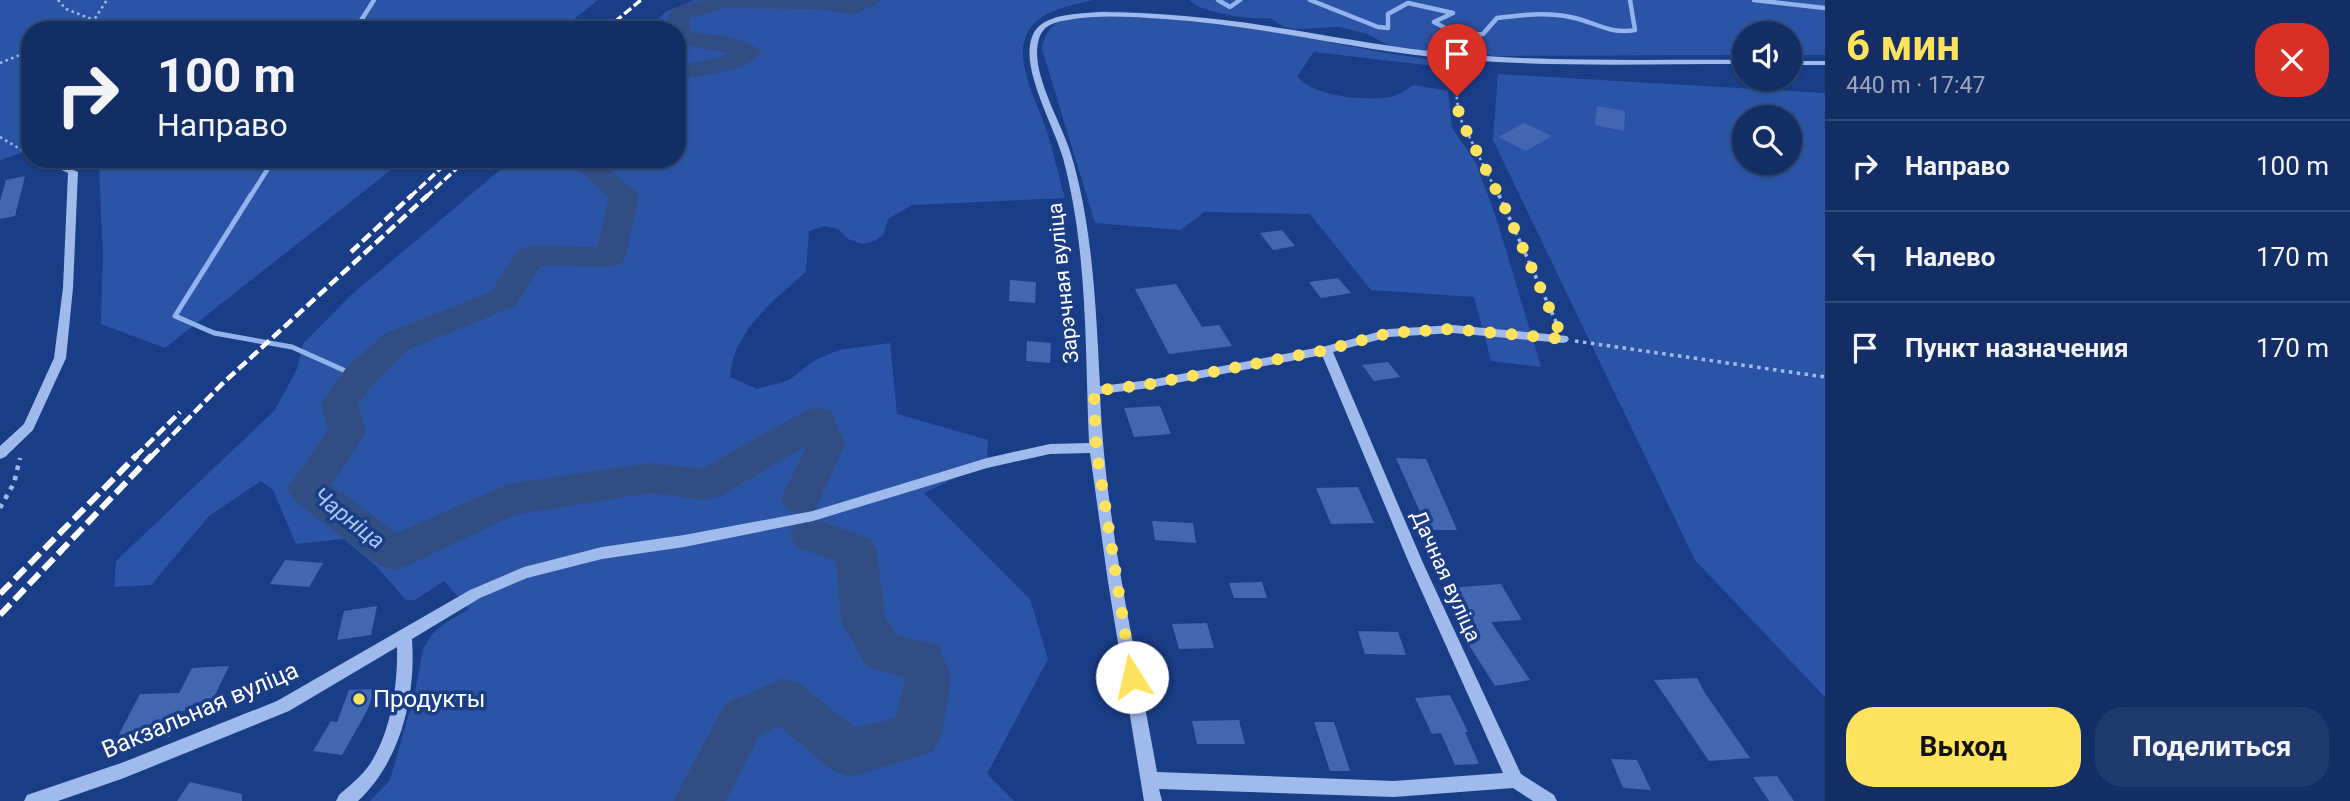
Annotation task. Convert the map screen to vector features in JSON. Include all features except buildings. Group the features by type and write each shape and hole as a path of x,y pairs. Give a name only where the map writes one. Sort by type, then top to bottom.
{"street":[{"name":"Зарэчная вуліца","path":"1121,4 1067,11 1053,17 1035,34 1033,45 1036,71 1072,176 1089,302 1096,447 1153,801"},
{"path":"1166,6 1396,51 1452,58 1732,62"},
{"path":"1802,62 1825,63"},
{"path":"0,454 29,427 60,358 68,288 73,172 63,168"},
{"path":"1094,391 1150,384 1326,350 1389,333 1452,329 1563,339"},
{"name":"Дачная вуліца","path":"1326,350 1416,563 1515,780"},
{"name":"Вакзальная вуліца","path":"33,801 124,771 283,706 475,594 524,573 602,553 684,541 813,516 987,463 1050,449 1096,447"},
{"path":"345,801 376,769 385,752 405,672 404,636"},
{"path":"1149,780 1394,789 1515,780 1548,801"}],"path":[{"path":"58,0 66,9 94,20 107,0"},
{"path":"0,63 21,55"},
{"path":"1452,58 1459,116 1506,210 1563,339 1825,377"},
{"path":"0,137 21,150"},
{"path":"0,508 14,483 29,427"}],"shaded area":[{"path":"0,0 598,0 571,21 21,21 21,153 0,160"},
{"path":"695,0 1093,0 1064,7 1044,16 1028,31 1024,44 1025,72 1048,135 1065,198 912,205 888,219 883,235 875,241 862,244 848,239 838,229 825,226 809,231 806,272 769,305 747,331 733,360 730,377 757,389 789,380 815,360 839,350 890,343 897,414 988,440 987,463 924,493 1030,599 1048,659 987,774 1014,801 370,801 390,780 415,692 423,649 432,634 469,609 444,581 415,600 406,600 376,566 344,539 296,544 273,490 261,481 209,516 151,585 114,587 116,561 275,410 297,369 303,344 350,296 502,168 686,168 686,21 657,21 665,12"},
{"path":"1189,0 1825,0 1825,55 1802,55 1802,21 1732,21 1732,55 1492,56 1481,51 1480,42 1446,40 1438,52 1394,48 1367,34 1340,27 1295,29 1284,27 1270,18 1239,17 1195,5"},
{"path":"1121,11 1202,19 1441,61 1443,67 1314,52 1297,76 1315,89 1353,98 1390,97 1414,85 1448,91 1452,128 1476,163 1496,217 1541,367 1491,361 1474,297 1371,290 1310,214 1204,212 1181,230 1095,223 1042,49 1046,36 1061,19 1083,13"},
{"path":"1498,74 1732,88 1732,91 1825,93 1825,697 1695,560 1493,140"},
{"path":"99,168 394,168 165,348 101,324 103,255"}],"waterway":[{"path":"361,21 374,0"},
{"name":"Чарніца","path":"679,21 679,14 725,1 811,2 854,7 868,0"},
{"name":"Чарніца","path":"1218,0 1230,7 1240,0"},
{"name":"Чарніца","path":"1310,0 1378,27 1388,28 1388,14 1408,3 1453,13 1434,22 1460,36 1483,34 1497,18 1534,14 1570,17 1617,31 1635,30 1630,0"},
{"name":"Чарніца","path":"1754,0 1825,8"},
{"name":"Чарніца","path":"686,38 737,47 749,53 724,64 686,70"},
{"path":"250,197 268,168"},
{"name":"Чарніца","path":"592,168 624,195 610,257 530,256 503,299 396,342 359,377 339,403 347,432 307,489 394,553 508,500 650,478 707,485 818,421 826,445 801,499"},
{"path":"251,195 175,316 214,333 292,347 359,377"},
{"name":"Чарніца","path":"699,801 742,720 783,700 850,753 916,736 929,678 922,660 883,653 863,622 856,551 811,535"}],"railway":[{"path":"616,21 641,0"},
{"path":"410,197 441,168"},
{"path":"426,197 457,168"},
{"path":"351,252 412,195"},
{"path":"151,457 222,384 428,195"},
{"path":"137,455 180,412"},
{"path":"0,594 137,455"},
{"path":"0,615 152,455"}],"place":[{"name":"Продукты","path":"359,699"}],"route":[{"path":"1132,677 1096,447 1094,391 1150,384 1326,350 1389,333 1452,329 1563,339 1506,210 1459,116 1457,96"}]}
